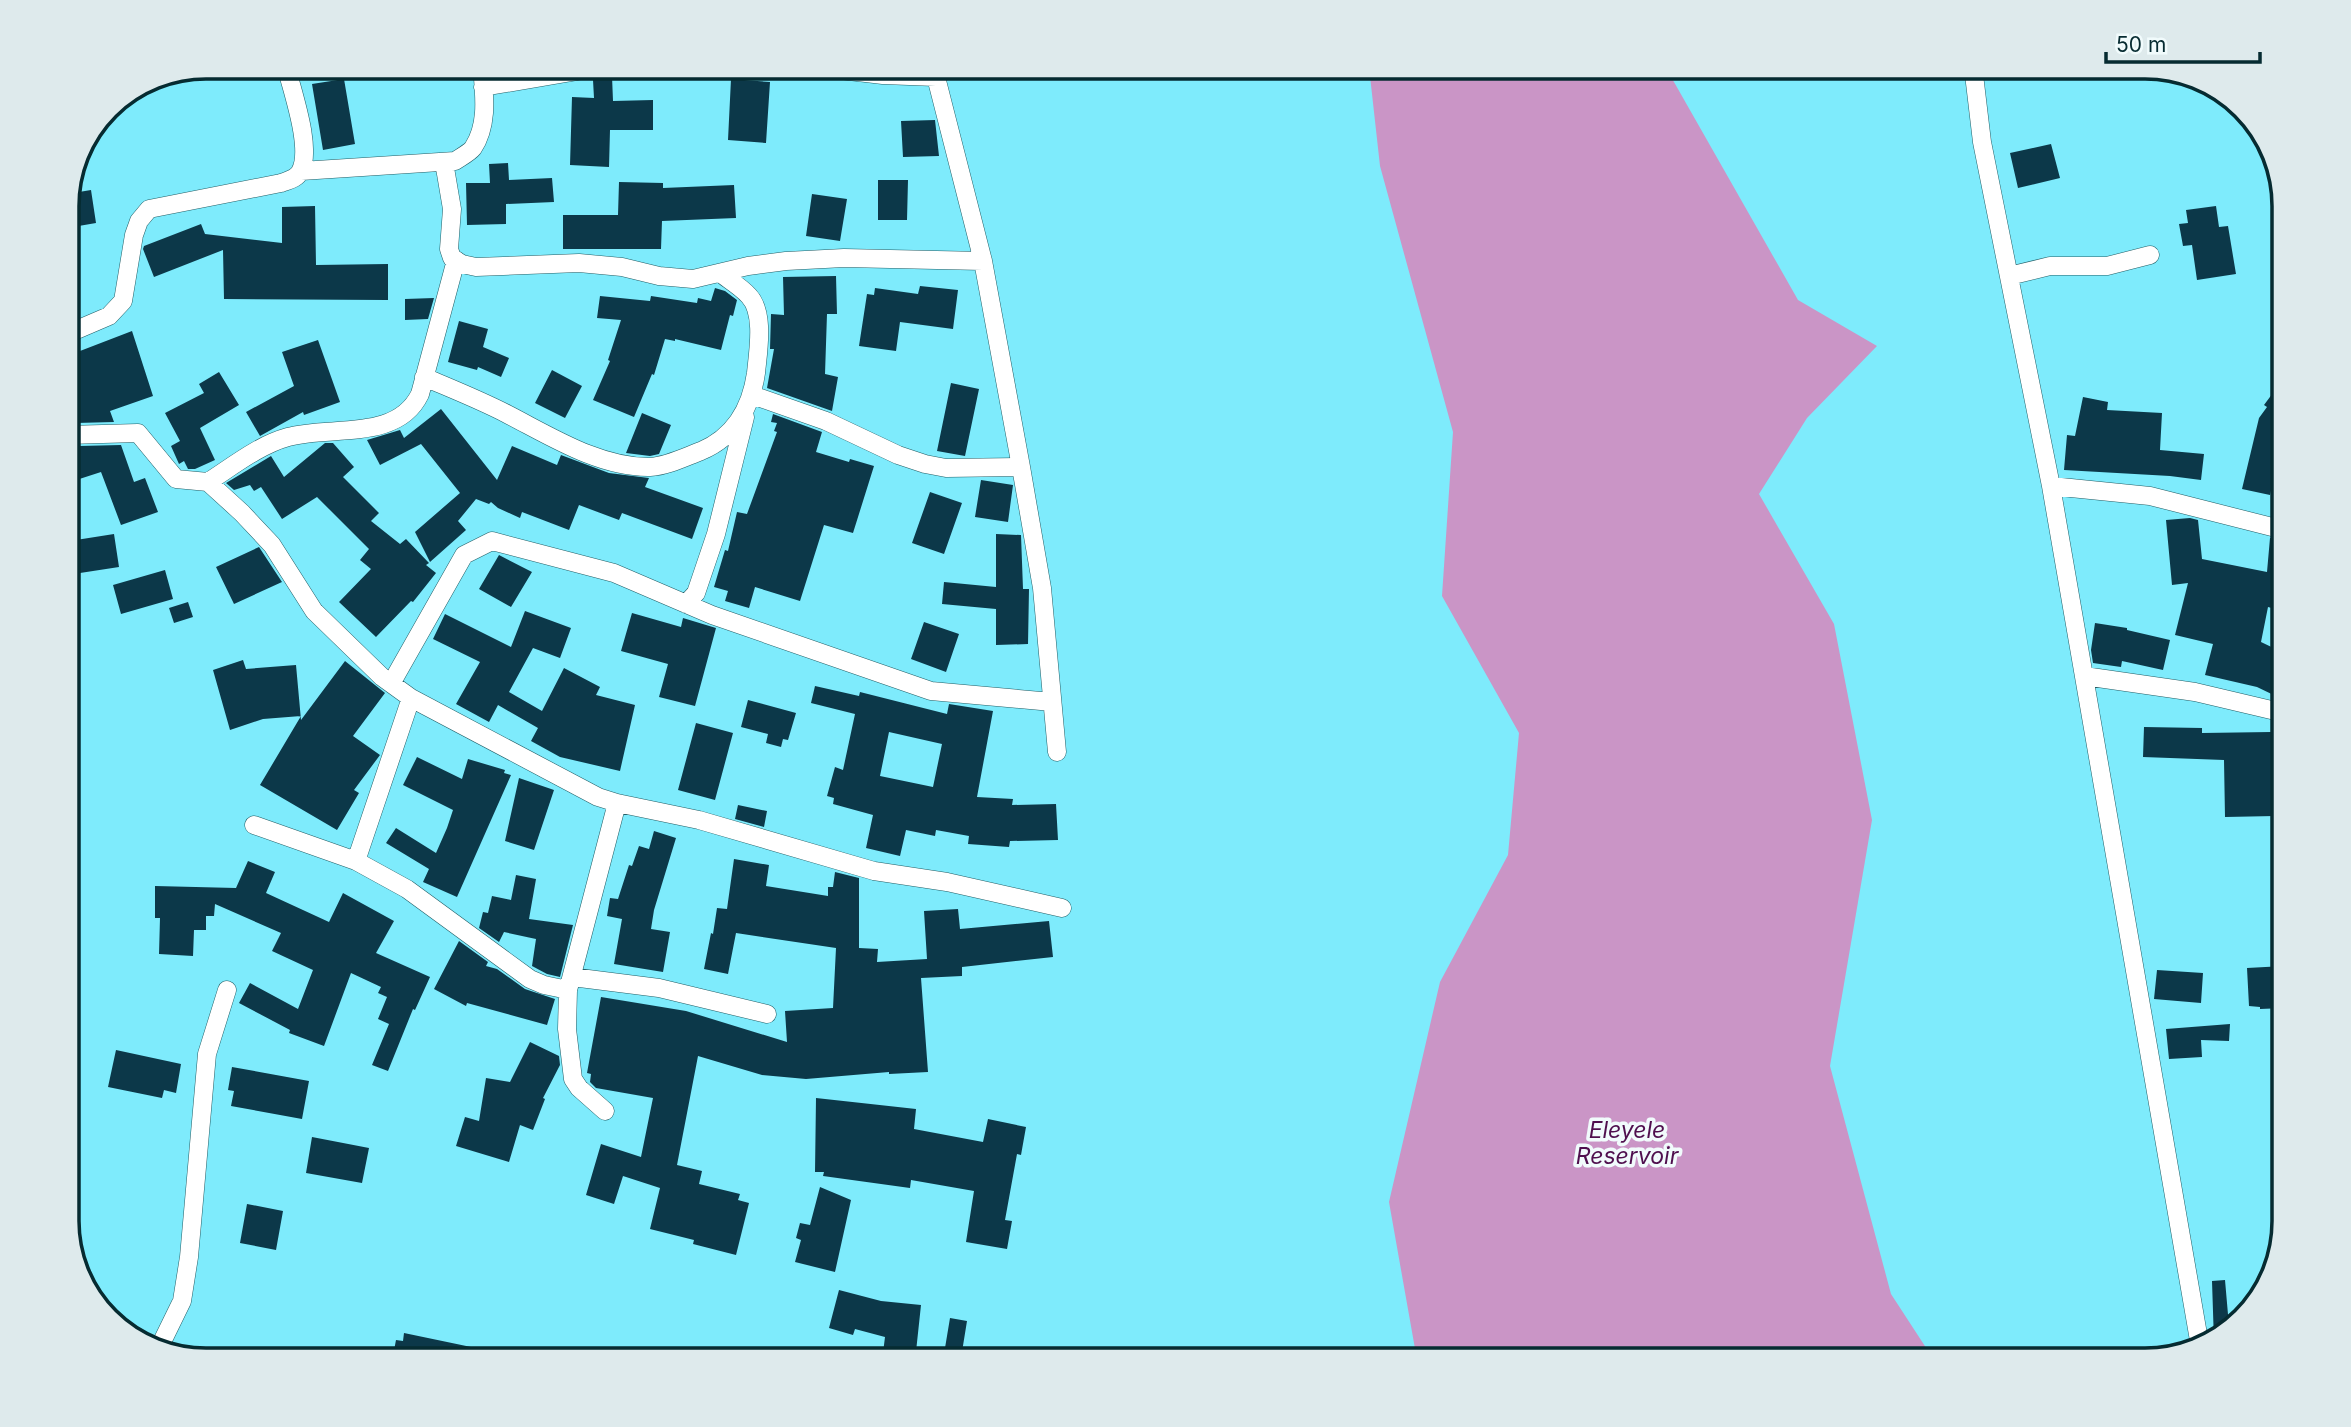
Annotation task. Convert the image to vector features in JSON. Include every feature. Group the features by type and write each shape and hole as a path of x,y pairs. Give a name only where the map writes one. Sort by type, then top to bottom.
{"street":[{"path":"79,329 109,316 123,301 134,235 139,221 149,209 281,183 295,178 301,171 304,160 303,138 289,79"},
{"path":"301,171 455,161 472,149 481,128 484,106 483,79"},
{"path":"483,87 530,79"},
{"path":"938,79 983,261 1021,467 1042,588 1057,752"},
{"path":"1975,79 1982,142 2051,486 2198,1337"},
{"path":"444,162 452,209 449,249 452,258 462,264 476,267 579,263 693,279 774,263 844,258 983,261"},
{"path":"2009,276 2050,266 2108,267 2150,255"},
{"path":"79,435 138,433 176,479 208,482 263,447 288,437 381,425 402,415 414,405 456,260"},
{"path":"686,604 696,593 716,534 749,402 760,334 750,297 720,272"},
{"path":"424,377 504,412 572,448 628,466 653,467 716,445 730,432 749,402"},
{"path":"749,402 826,421 898,455 925,464 946,468 1021,467"},
{"path":"208,482 272,545 314,611 382,677 411,698 598,797 699,820 874,871 947,882 1062,908"},
{"path":"2051,486 2150,496 2272,527"},
{"path":"392,682 464,555 492,541 614,573 686,604 857,667 932,691 1052,702"},
{"path":"2084,676 2195,692 2272,710"},
{"path":"355,861 411,698"},
{"path":"605,1111 579,1088 573,1079 567,1029 570,983 617,803"},
{"path":"254,825 355,861 407,889 530,979 544,985 570,983 659,988 767,1014"},
{"path":"163,1341 182,1301 189,1257 207,1054 228,990"}],"water":[{"name":"Eleyele Reservoir","path":"1370,79 1672,79 1798,300 1877,346 1807,418 1759,494 1834,624 1872,820 1830,1066 1891,1294 1926,1348 1415,1348 1389,1202 1440,982 1508,855 1519,733 1442,596 1453,432 1380,166"}],"building":[{"path":"344,79 355,144 323,150 312,84"},
{"path":"612,79 613,101 653,100 653,130 610,130 609,167 570,165 572,97 594,98 593,80"},
{"path":"731,79 770,82 766,143 728,140"},
{"path":"935,120 939,156 903,157 901,121"},
{"path":"2051,144 2060,178 2018,188 2010,153"},
{"path":"508,163 509,180 552,178 554,202 506,204 506,224 467,225 466,183 490,183 489,164"},
{"path":"878,180 908,180 907,220 878,220"},
{"path":"619,182 663,183 663,188 734,185 736,218 662,221 661,249 563,249 563,215 618,215"},
{"path":"91,190 96,223 79,226 80,192"},
{"path":"812,194 847,199 840,241 806,236"},
{"path":"315,206 316,265 388,264 388,300 224,299 223,250 154,277 143,249 144,246 201,224 205,234 282,243 282,207"},
{"path":"2216,206 2219,227 2228,226 2236,274 2197,280 2192,245 2183,246 2179,224 2188,223 2186,210"},
{"path":"836,276 837,314 827,314 825,374 838,377 832,411 767,388 774,349 770,349 771,314 784,315 783,277"},
{"path":"920,286 958,290 953,329 900,322 896,351 859,346 867,294 874,295 875,288 918,294"},
{"path":"715,288 725,291 737,300 721,350 665,339 654,375 652,374 634,417 593,400 610,361 608,360 621,320 597,318 600,296 650,301 651,296 697,303 698,298 711,301"},
{"path":"434,298 428,319 405,320 405,299"},
{"path":"459,321 488,329 483,347 509,358 501,377 478,367 477,370 448,362"},
{"path":"132,331 153,396 110,411 114,422 79,423 79,351"},
{"path":"318,340 340,402 304,415 303,412 260,436 246,412 294,386 282,352"},
{"path":"552,370 582,386 565,418 535,403"},
{"path":"219,372 239,405 200,428 215,460 195,469 188,469 184,461 179,464 171,446 180,441 165,413 204,393 199,384"},
{"path":"951,383 979,389 965,456 937,451"},
{"path":"2272,394 2270,495 2242,489 2259,418 2267,407 2264,405"},
{"path":"2083,397 2108,402 2107,410 2162,413 2160,450 2204,454 2201,480 2064,470 2067,435 2075,436"},
{"path":"441,409 497,480 512,446 557,465 561,455 609,473 649,478 645,487 703,508 692,539 622,513 619,520 579,505 569,530 522,512 520,518 491,502 489,504 476,499 458,521 466,530 430,562 415,532 460,493 421,444 380,465 367,440 400,430 404,438"},
{"path":"642,413 671,425 659,454 650,456 626,453"},
{"path":"773,414 822,432 816,452 874,466 853,533 824,525 800,601 755,587 749,608 725,601 728,591 714,587 725,550 728,551 737,512 747,514 777,432 774,431 777,423 771,422"},
{"path":"325,443 333,443 354,467 343,477 379,513 371,521 400,544 406,539 429,563 426,565 436,573 413,602 411,601 376,637 339,602 371,569 360,560 369,549 317,497 282,519 261,487 254,491 250,485 234,490 226,483 271,456 284,477"},
{"path":"121,445 134,482 145,478 158,512 121,525 101,472 79,479 79,446"},
{"path":"981,480 1013,485 1008,522 975,517"},
{"path":"930,492 962,503 944,554 912,543"},
{"path":"2166,520 2198,520 2202,559 2267,572 2272,538 2272,608 2268,607 2261,642 2272,647 2272,694 2257,687 2205,675 2213,644 2175,635 2188,583 2172,585"},
{"path":"114,534 119,567 80,573 79,540"},
{"path":"996,534 1021,535 1023,589 1029,589 1028,644 996,645 996,609 942,604 944,582 996,587"},
{"path":"259,547 282,582 234,604 216,567"},
{"path":"499,555 532,572 511,607 479,589"},
{"path":"165,570 173,599 121,614 113,585"},
{"path":"188,602 193,617 174,623 169,608"},
{"path":"525,611 571,628 560,658 533,648 509,692 542,711 564,668 600,687 596,695 635,705 620,771 560,757 531,741 538,728 498,705 489,722 456,704 480,662 433,639 445,614 511,647"},
{"path":"632,613 681,627 683,618 716,628 695,706 659,697 668,664 621,651"},
{"path":"924,622 959,634 946,672 911,659"},
{"path":"2095,623 2127,628 2170,640 2163,670 2122,661 2121,667 2093,663 2091,650"},
{"path":"243,660 246,669 296,665 301,716 263,719 230,730 213,670"},
{"path":"345,661 385,693 353,736 380,755 354,790 359,793 337,830 260,785 301,717 301,720"},
{"path":"815,686 859,696 860,692 947,714 949,704 993,711 977,797 1013,799 1012,805 1056,804 1058,840 1010,841 1009,847 968,844 969,836 936,830 935,836 906,830 900,856 866,848 873,815 833,804 834,798 827,796 835,767 843,770 855,714 811,703","holes":["889,732 942,744 933,787 880,776"]},
{"path":"748,700 796,713 788,740 783,739 781,747 766,743 768,734 741,727"},
{"path":"696,723 733,733 715,800 678,790"},
{"path":"2144,727 2202,728 2202,733 2271,732 2272,816 2225,817 2224,760 2143,757"},
{"path":"417,757 462,779 468,759 505,770 504,773 511,775 457,897 423,882 429,869 386,843 396,828 436,853 447,828 453,810 403,785"},
{"path":"519,778 554,790 534,850 505,841"},
{"path":"738,805 767,811 764,827 735,819"},
{"path":"654,831 676,838 654,910 651,929 670,932 663,972 614,964 622,919 607,916 610,898 618,899 629,865 632,866 639,846 649,849"},
{"path":"734,859 769,865 766,886 828,896 828,887 833,887 835,872 859,878 859,948 878,949 877,962 927,959 924,911 958,909 960,929 1049,921 1053,957 962,967 962,976 921,978 928,1072 889,1072 806,1079 762,1075 698,1056 677,1165 702,1171 699,1184 740,1194 738,1200 749,1203 736,1255 693,1244 694,1240 650,1229 660,1188 623,1176 614,1204 586,1195 601,1144 641,1157 653,1098 596,1088 590,1082 591,1074 587,1073 601,997 686,1011 787,1042 785,1011 833,1008 836,948 736,933 728,974 704,969 717,908 727,909"},
{"path":"248,861 275,872 266,893 329,922 343,893 394,921 376,953 430,977 415,1010 413,1009 388,1071 372,1065 389,1024 378,1019 387,997 378,993 381,987 351,973 324,1046 289,1033 290,1030 239,1003 250,983 298,1009 313,970 272,951 281,933 215,904 214,916 206,916 206,930 194,930 193,956 159,954 160,918 155,918 155,886 236,888"},
{"path":"516,875 536,879 529,919 573,925 560,977 532,966 536,939 504,932 499,942 479,928 483,912 488,913 492,896 511,900"},
{"path":"459,941 488,962 486,966 497,969 525,989 555,999 547,1025 467,1003 466,1006 434,989"},
{"path":"2272,967 2272,1008 2249,1006 2247,968"},
{"path":"2157,970 2203,973 2201,1003 2154,999"},
{"path":"2230,1024 2229,1041 2201,1040 2202,1057 2169,1059 2166,1029"},
{"path":"530,1042 559,1056 560,1065 543,1098 545,1099 533,1130 520,1125 509,1162 456,1146 465,1117 479,1121 486,1078 510,1082"},
{"path":"116,1050 181,1064 176,1093 164,1090 162,1098 108,1087"},
{"path":"232,1067 309,1081 302,1119 231,1106 234,1091 228,1090"},
{"path":"816,1098 916,1109 914,1129 983,1142 988,1119 1026,1127 1021,1155 1017,1154 1005,1220 1012,1221 1007,1249 966,1242 974,1191 911,1180 910,1188 823,1176 824,1172 815,1172"},
{"path":"312,1137 369,1148 362,1183 306,1173"},
{"path":"820,1187 851,1200 835,1272 795,1262 801,1240 796,1238 800,1223 810,1225"},
{"path":"247,1204 283,1211 276,1250 240,1243"},
{"path":"2225,1280 2228,1317 2214,1328 2212,1281"},
{"path":"839,1290 881,1301 921,1305 916,1348 884,1348 885,1337 855,1329 853,1335 829,1328"},
{"path":"950,1318 967,1321 963,1348 945,1348"},
{"path":"404,1333 471,1347 394,1348 396,1340 403,1341"}]}
